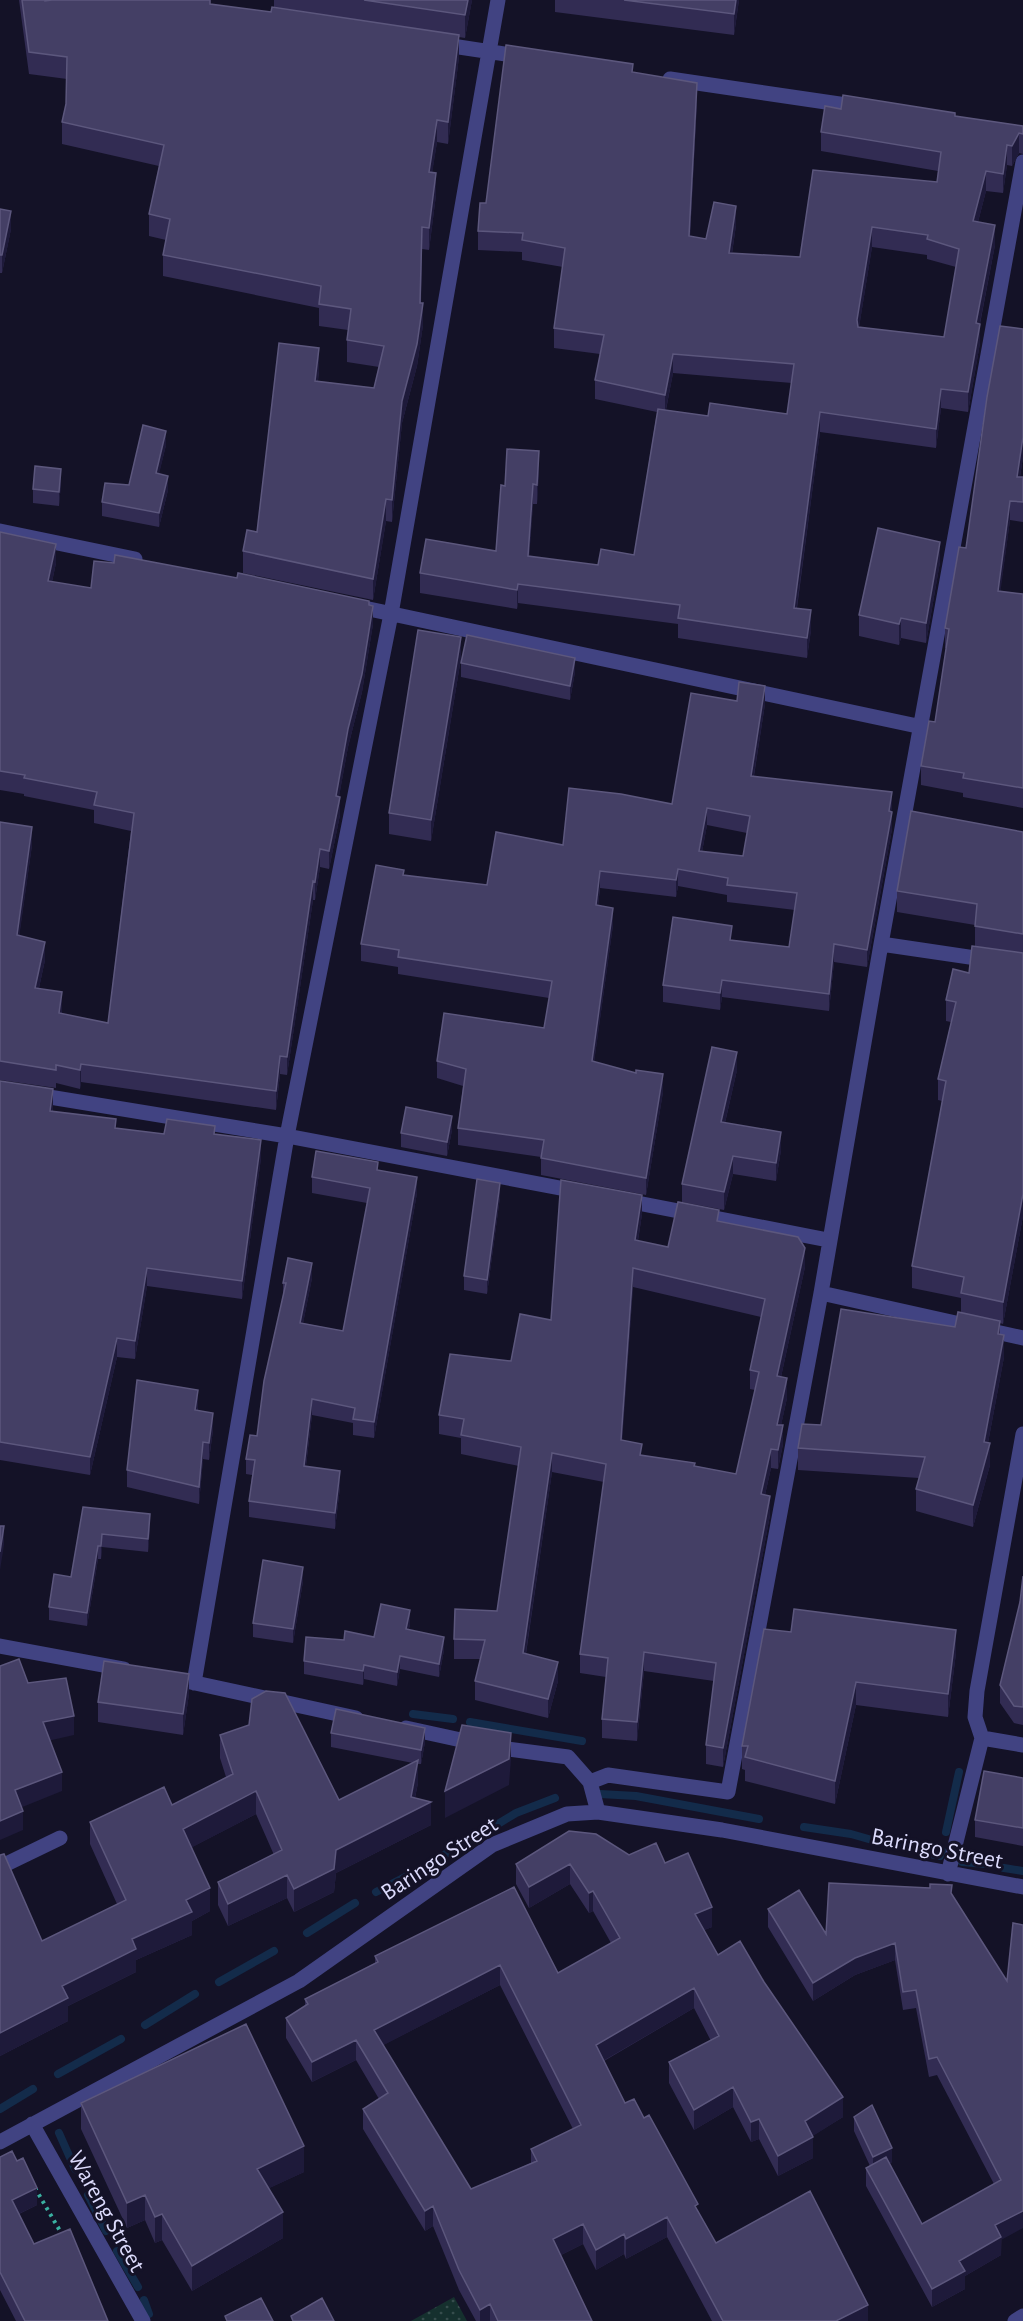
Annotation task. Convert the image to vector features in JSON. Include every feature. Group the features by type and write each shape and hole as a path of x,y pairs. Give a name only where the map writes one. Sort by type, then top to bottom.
{"street":[{"path":"194,1683 287,1136 391,614 491,52 498,0"},
{"path":"422,41 538,59"},
{"path":"657,76 881,110"},
{"path":"590,1782 608,1775 728,1792 821,1293 828,1240 880,944 922,727 1023,162"},
{"path":"0,531 149,562"},
{"path":"345,604 922,727"},
{"path":"880,944 1023,965"},
{"path":"0,1089 287,1136 828,1240"},
{"path":"821,1293 1023,1338"},
{"path":"948,1874 982,1738 982,1731 975,1718 977,1691 1023,1434"},
{"path":"0,1646 137,1672"},
{"path":"171,1678 367,1720"},
{"path":"390,1725 493,1747 568,1757 590,1782 598,1812"},
{"path":"982,1738 1023,1745"},
{"name":"Baringo Street","path":"0,2142 299,1981 492,1845 567,1814 598,1812 722,1830 1023,1887"},
{"path":"0,1867 60,1838"},
{"name":"Wareng Street","path":"32,2124 143,2321"},
{"path":"1015,2321 1023,2316"}],"path":[{"path":"30,2179 58,2229 70,2245"}],"green space":[{"path":"454,2297 467,2321 411,2321"}],"building":[{"path":"22,0 210,0 210,4 271,12 272,7 459,35 448,122 437,120 429,172 436,173 429,228 422,227 420,303 423,303 417,344 402,401 392,500 386,499 373,579 243,551 247,530 257,532 279,343 319,348 315,381 374,388 384,346 347,340 351,309 319,304 321,286 163,255 170,219 149,214 164,145 62,122 66,104 67,57 29,52"},
{"path":"364,0 468,0 465,15"},
{"path":"624,0 736,0 734,14"},
{"path":"506,45 633,64 632,72 697,83 689,236 706,239 714,202 736,206 729,253 800,257 813,170 937,182 941,152 821,132 825,106 841,109 843,95 1023,126 1023,134 1019,133 1012,146 1007,145 1003,174 986,171 973,221 995,225 976,323 980,324 968,392 941,389 936,429 820,412 794,608 811,610 807,638 678,618 680,605 518,584 517,590 420,573 426,539 496,551 501,485 505,486 507,449 539,451 537,485 533,484 528,556 598,565 601,549 634,555 658,409 708,416 710,403 787,414 794,364 673,354 665,395 595,380 604,335 554,328 565,248 522,240 523,233 478,231 480,203 486,203","holes":["872,227 928,235 927,239 959,249 944,337 858,327 857,320"]},
{"path":"0,209 11,211 2,255 0,255"},
{"path":"1000,326 1023,329 1023,437 1017,477 1023,477 1023,502 1010,501 998,591 1023,594 1023,788 963,778 964,773 921,766 929,721 935,722 949,629 945,628 959,547 966,548 987,397"},
{"path":"143,425 166,431 156,473 168,476 159,513 102,502 105,483 129,485"},
{"path":"35,466 61,469 59,492 33,489"},
{"path":"878,528 940,542 926,623 901,618 899,624 859,615"},
{"path":"0,532 56,544 48,581 91,588 94,561 114,563 115,555 237,578 238,573 369,601 369,605 373,606 362,674 348,729 336,796 340,797 329,851 320,849 315,882 313,881 287,1057 280,1056 276,1091 81,1064 80,1070 56,1065 56,1070 0,1061 0,822 32,827 17,935 45,942 35,988 62,992 59,1013 108,1023 134,813 94,805 97,792 0,771"},
{"path":"418,630 461,637 431,820 389,813"},
{"path":"467,635 575,658 570,686 461,663"},
{"path":"739,682 765,686 751,776 892,792 889,811 892,812 867,950 834,944 829,994 722,980 720,993 663,985 673,917 732,926 730,940 789,947 797,893 727,885 728,878 678,869 676,880 600,871 596,905 613,908 592,1061 636,1073 636,1070 663,1074 646,1178 541,1158 544,1140 458,1128 466,1069 437,1061 444,1013 544,1028 552,981 398,957 399,950 361,944 376,865 404,870 403,875 487,885 496,832 563,845 569,788 621,794 672,804 691,693 737,701","holes":["707,808 750,816 743,856 699,851"]},
{"path":"911,811 1023,832 1023,934 975,926 977,904 897,891"},
{"path":"972,946 1023,953 1023,1194 1003,1302 961,1293 964,1277 912,1266 946,1081 938,1079 956,1002 946,1000 953,969 969,973"},
{"path":"712,1047 737,1052 721,1122 781,1132 776,1163 733,1156 724,1192 682,1184"},
{"path":"0,1081 53,1089 50,1111 116,1119 115,1128 164,1134 167,1119 215,1126 214,1134 261,1140 242,1281 147,1268 135,1341 117,1338 90,1457 0,1442"},
{"path":"406,1107 452,1116 447,1142 401,1133"},
{"path":"316,1151 378,1162 377,1170 417,1177 374,1422 353,1419 355,1408 312,1399 304,1466 340,1471 335,1513 249,1501 255,1460 246,1459 250,1435 257,1436 264,1381 286,1283 283,1283 288,1258 312,1263 300,1323 343,1331 370,1188 312,1177"},
{"path":"477,1179 500,1183 487,1280 464,1276"},
{"path":"561,1180 642,1195 635,1240 668,1247 678,1202 719,1210 717,1221 798,1237 805,1248 777,1376 787,1378 777,1425 783,1425 778,1450 771,1449 761,1494 770,1496 723,1748 706,1745 716,1663 644,1652 637,1722 602,1719 608,1658 580,1654 606,1464 552,1453 523,1653 558,1662 548,1699 475,1681 485,1640 454,1639 455,1609 497,1611 521,1447 461,1435 464,1419 439,1415 450,1354 511,1361 520,1314 551,1320","holes":["633,1268 765,1299 750,1370 759,1372 736,1474 694,1466 695,1463 640,1455 642,1444 621,1440"]},
{"path":"841,1309 955,1327 958,1312 1000,1321 998,1334 1004,1335 984,1442 990,1443 973,1505 916,1489 925,1457 798,1448 802,1424 821,1425"},
{"path":"137,1380 198,1390 195,1410 213,1413 209,1443 203,1442 199,1487 127,1470"},
{"path":"83,1507 150,1514 148,1539 102,1534 87,1613 49,1607 54,1574 71,1577"},
{"path":"0,1526 4,1526 0,1552"},
{"path":"263,1560 303,1567 293,1629 253,1623"},
{"path":"1023,1576 1023,1707 1014,1706 1000,1685 1020,1602"},
{"path":"381,1604 410,1610 406,1629 444,1637 439,1664 400,1656 397,1672 364,1665 363,1671 304,1661 306,1637 344,1640 345,1631 374,1637"},
{"path":"794,1609 956,1630 948,1694 856,1682 835,1781 745,1757 748,1746 742,1746 764,1629 791,1632"},
{"path":"19,1659 28,1683 66,1678 74,1716 43,1722 62,1772 15,1790 23,1811 0,1821 0,1666"},
{"path":"104,1661 189,1674 183,1714 98,1702"},
{"path":"266,1691 285,1693 339,1800 418,1760 411,1797 431,1802 336,1850 334,1869 294,1889 287,1875 228,1904 218,1882 282,1850 256,1791 183,1829 210,1888 186,1900 192,1912 132,1939 136,1949 62,1986 68,1998 0,2033 0,1855 4,1854 42,1941 126,1900 90,1822 164,1787 172,1805 233,1774 220,1735 249,1725 252,1699"},
{"path":"336,1709 425,1728 421,1750 331,1733"},
{"path":"462,1725 511,1733 509,1759 445,1791"},
{"path":"984,1771 1023,1778 1023,1828 975,1820"},
{"path":"569,1831 596,1834 629,1855 656,1843 665,1863 688,1853 712,1907 695,1914 718,1955 740,1941 764,1982 843,2097 805,2121 813,2137 778,2156 759,2119 751,2122 733,2087 694,2110 669,2062 719,2036 694,1988 596,2045 625,2103 634,2099 644,2118 649,2115 698,2204 695,2206 716,2243 810,2191 868,2305 836,2321 723,2321 667,2217 626,2239 624,2234 596,2250 583,2224 553,2239 592,2321 498,2321 490,2304 480,2310 459,2270 433,2206 425,2211 363,2109 388,2093 356,2040 312,2062 286,2018 308,2004 305,1999 378,1962 375,1956 514,1887 558,1973 620,1938 593,1891 589,1893 570,1864 529,1887 516,1864","holes":["500,1965 581,2125 531,2149 537,2161 471,2189 374,2030"]},
{"path":"829,1883 930,1888 930,1884 952,1885 951,1893 1007,1981 1013,1923 1023,1925 1023,2211 995,2225 1001,2237 959,2261 965,2271 932,2289 866,2168 886,2157 922,2224 1001,2180 937,2057 929,2059 916,1990 903,1992 895,1943 855,1958 813,1983 768,1909 799,1890 826,1934"},
{"path":"246,2024 304,2146 257,2169 283,2212 192,2266 162,2214 155,2217 145,2195 127,2203 81,2103"},
{"path":"872,2105 892,2148 873,2157 854,2117"},
{"path":"12,2151 17,2161 23,2158 37,2188 12,2200 34,2244 70,2229 108,2321 25,2321 0,2272 0,2157"},
{"path":"261,2298 273,2321 227,2321 225,2316"},
{"path":"322,2298 334,2321 293,2321 291,2316"}],"waterway":[{"path":"413,1714 453,1719"},
{"path":"470,1722 582,1741"},
{"path":"946,1832 959,1772"},
{"path":"600,1794 636,1796 759,1819"},
{"path":"493,1827 516,1813 555,1798"},
{"path":"804,1827 851,1834 872,1840"},
{"path":"427,1865 473,1838"},
{"path":"900,1845 934,1855"},
{"path":"940,1856 942,1851"},
{"path":"962,1862 985,1864"},
{"path":"1004,1868 1023,1871"},
{"path":"376,1892 407,1876"},
{"path":"307,1933 355,1903"},
{"path":"219,1982 274,1951"},
{"path":"145,2025 195,1994"},
{"path":"58,2074 121,2039"},
{"path":"0,2109 33,2089"},
{"path":"59,2133 75,2169"},
{"path":"88,2195 106,2231"},
{"path":"117,2251 138,2287"},
{"path":"144,2300 149,2314"}]}
